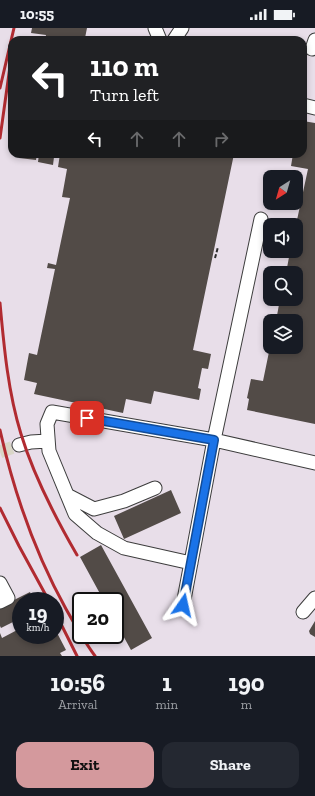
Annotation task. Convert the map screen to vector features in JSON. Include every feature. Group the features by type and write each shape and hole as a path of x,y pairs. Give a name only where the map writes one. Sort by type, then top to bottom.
{"street":[{"path":"183,605 214,440 261,219"},
{"path":"191,563 124,548 97,533 75,514 49,451 47,424 52,412 214,440 315,463"},
{"path":"19,446 31,442 48,441"},
{"path":"67,496 94,509 124,501 155,488"},
{"path":"0,583 8,598 0,602"},
{"path":"303,612 315,598"}],"path":[{"path":"215,258 218,247"}],"shaded area":[{"path":"0,28 315,28 315,656 0,656"}],"building":[{"path":"32,28 87,28 85,36 46,36 31,33"},
{"path":"307,122 315,123 315,424 247,410 249,399 247,398 251,379 263,381 269,354 303,354 303,314 277,314 279,306 303,306 303,266 287,266 289,258 303,258 303,218 297,218 299,210 303,210 303,192 308,169 291,166 292,158 307,158"},
{"path":"19,158 36,158 36,160"},
{"path":"38,158 54,158 53,165 38,162"},
{"path":"59,158 233,158 193,350 211,354 208,369 202,368 198,388 201,389 199,400 154,391 151,404 126,399 123,413 34,394 37,383 24,380 29,353 37,355 55,269 47,268 48,263 56,265 70,198 62,197 67,169 58,167"},
{"path":"171,490 181,513 124,539 114,516"},
{"path":"101,545 152,638 131,650 124,637 124,592 99,592 80,557"},
{"path":"12,601 12,622 1,628 0,626 0,607"},
{"path":"315,621 315,637 310,634 309,631"},
{"path":"0,633 2,638 12,633 12,644 63,644 66,650 60,653 62,656 0,656"}],"tunnel":[{"path":"0,452 19,445"}],"railway":[{"path":"12,36 14,28"},
{"path":"0,88 8,54"},
{"path":"0,138 8,81"},
{"path":"0,303 10,386 21,434 32,466 77,555"},
{"path":"0,430 19,500 35,544 66,609 83,639 95,656"},
{"path":"0,508 44,592"},
{"path":"64,630 77,656"}],"route":[{"path":"87,418 214,440 183,605"}]}
